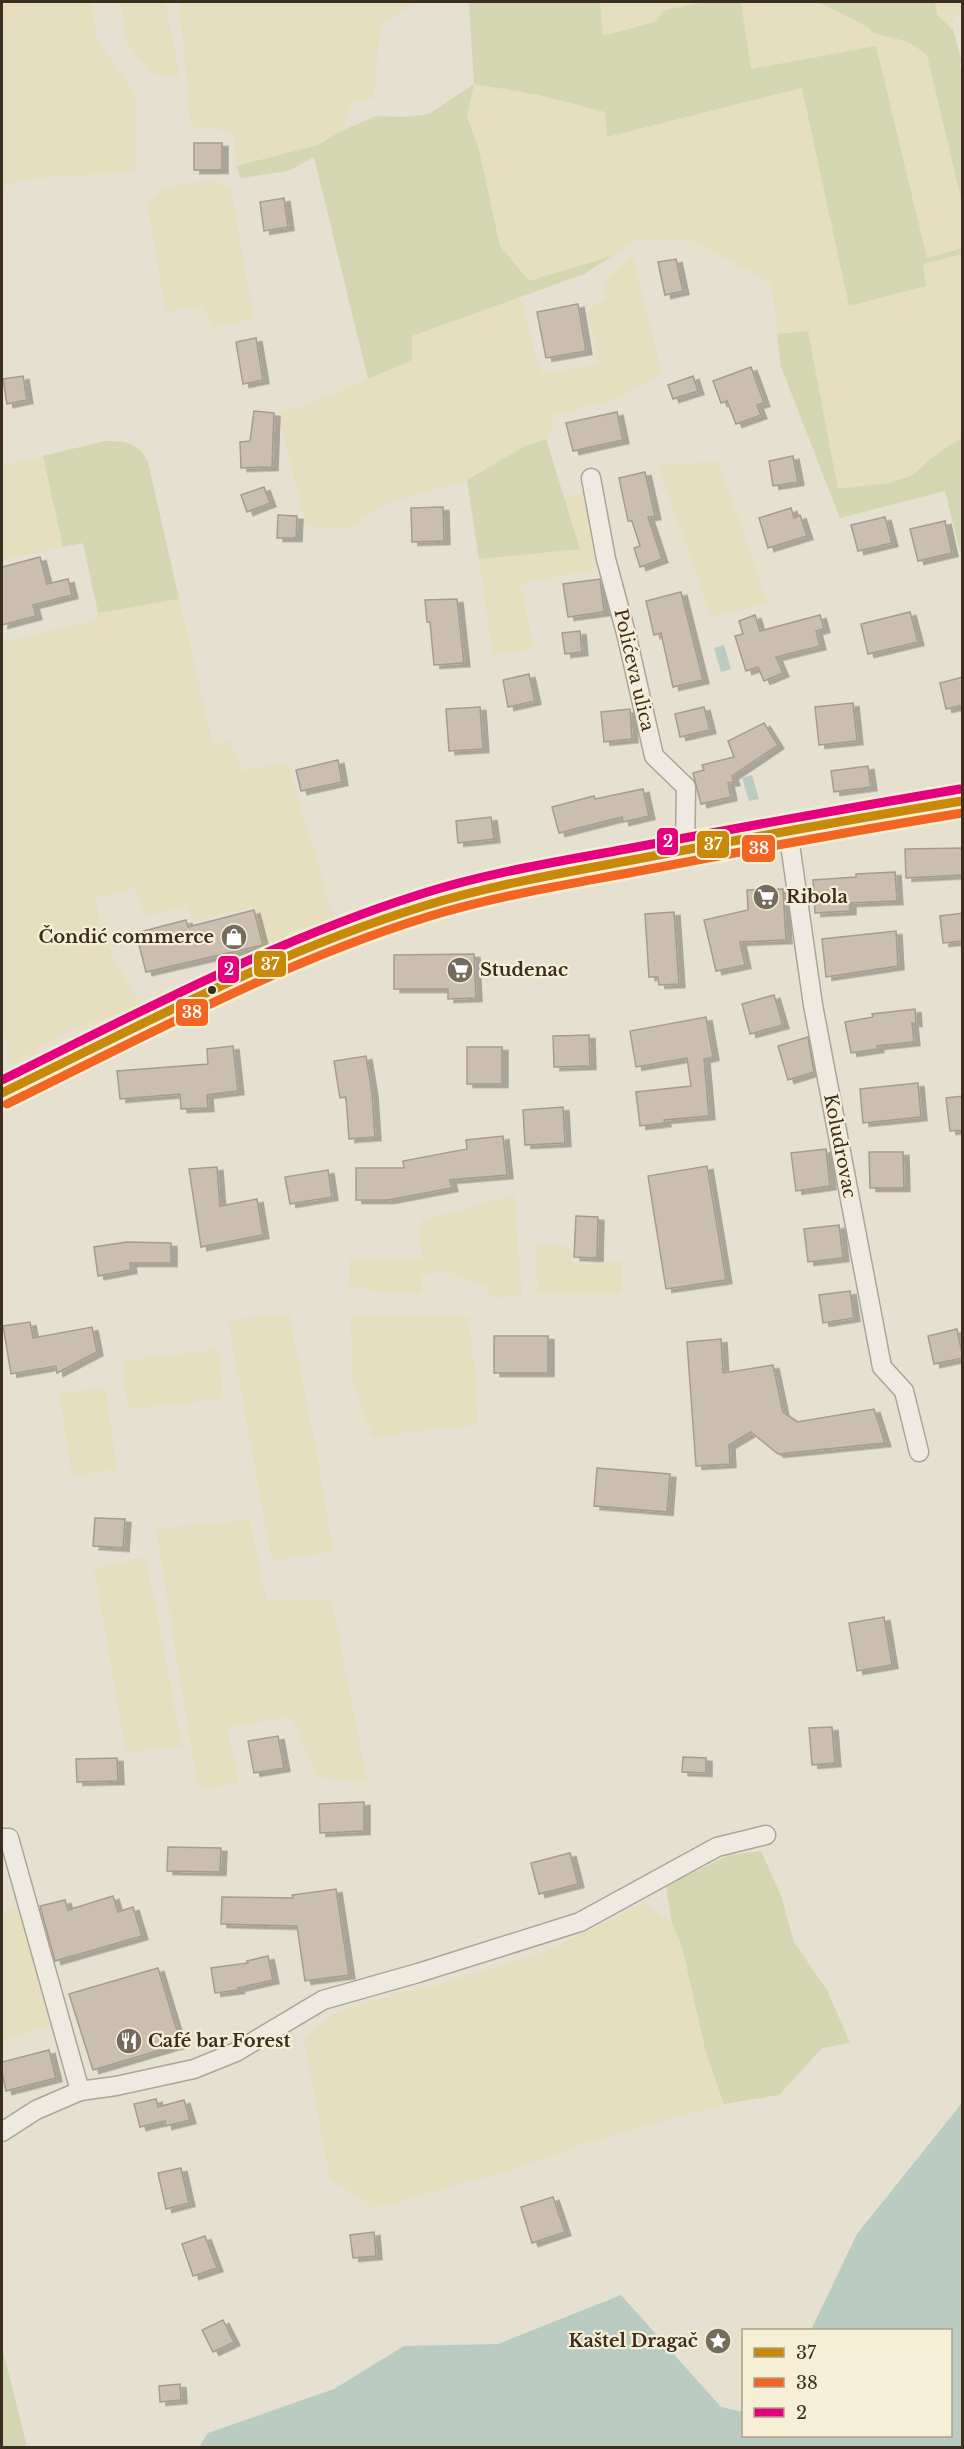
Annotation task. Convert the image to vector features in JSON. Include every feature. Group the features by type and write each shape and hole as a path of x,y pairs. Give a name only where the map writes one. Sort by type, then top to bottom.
{"main road":[{"path":"2,1093 276,961 405,911 486,888 788,830 963,801"}],"street":[{"name":"Polićeva ulica","path":"591,478 606,559 627,637 654,756 686,787 685,851"},
{"name":"Koludrovac","path":"788,830 813,1005 882,1367 904,1391 919,1452"},
{"path":"2,2132 36,2110 80,2091 116,2086 194,2069 236,2052 323,2000 580,1922 717,1847 766,1835"},
{"path":"2,1838 9,1838 80,2091"}],"shaded area":[{"path":"2,2 92,2 96,38 135,95 136,172 34,178 2,185"},
{"path":"121,2 165,2 180,76 151,73 125,40"},
{"path":"179,2 415,2 380,26 374,98 353,100 341,131 319,145 236,166 233,131 191,126"},
{"path":"600,2 707,2 665,10 655,22 603,37"},
{"path":"741,2 818,2 868,27 873,33 909,42 927,55 962,201 962,248 927,258 876,46 750,69"},
{"path":"935,2 962,2 962,14 953,18 953,30 937,15"},
{"path":"474,84 539,95 605,112 608,137 803,88 849,306 926,285 923,264 962,254 962,437 929,460 913,475 889,483 838,489 808,331 777,334 772,283 693,241 639,239 612,256 529,282 500,246 479,150 467,117"},
{"path":"215,180 231,190 254,319 213,328 203,305 166,312 147,202 164,187"},
{"path":"632,255 662,374 613,400 551,415 551,437 525,446 467,480 381,505 349,529 306,526 278,412 303,407 412,360 412,336 519,298 542,375 599,364 587,312 605,298 605,282"},
{"path":"43,456 63,547 2,559 2,465"},
{"path":"719,462 767,603 711,618 658,464"},
{"path":"583,492 600,568 520,584 534,648 493,655 479,559 579,549 563,500"},
{"path":"179,599 213,744 230,741 243,771 287,762 336,924 268,951 255,906 195,921 184,906 146,916 135,888 96,898 99,923 114,960 142,1005 78,1027 47,1042 10,1066 2,1026 2,643 99,619 98,613"},
{"path":"724,645 731,669 721,672 714,648"},
{"path":"752,775 759,799 749,801 742,778"},
{"path":"514,1195 522,1295 491,1298 486,1287 449,1272 422,1274 421,1294 349,1288 350,1258 422,1258 420,1221"},
{"path":"535,1244 568,1247 574,1266 622,1261 622,1294 538,1294"},
{"path":"289,1314 316,1448 333,1551 272,1561 228,1320"},
{"path":"350,1315 468,1317 476,1379 478,1424 373,1437 353,1382"},
{"path":"219,1349 223,1399 128,1409 122,1361"},
{"path":"105,1388 117,1469 72,1476 59,1393"},
{"path":"249,1520 267,1600 332,1600 367,1782 317,1777 291,1717 227,1727 239,1784 198,1788 156,1529"},
{"path":"146,1557 182,1747 126,1752 94,1568"},
{"path":"645,1903 672,1924 682,1946 705,2049 724,2104 588,2142 505,2172 374,2208 330,2179 304,2039 334,2014 400,1992 439,1985 539,1954"},
{"path":"20,1906 54,2024 2,2041 2,1912"},
{"path":"962,2103 962,2447 199,2447 208,2433 334,2389 404,2346 498,2344 621,2295 721,2407 742,2412 742,2437 952,2437 952,2329 811,2329 857,2234"}],"green space":[{"path":"469,2 600,2 603,36 655,22 665,10 707,2 741,2 751,69 876,46 927,258 962,248 962,254 923,264 926,286 849,306 802,88 607,137 605,112 539,95 474,84"},
{"path":"818,2 935,2 937,15 953,30 962,62 959,62 962,75 962,202 927,55 909,42 873,33 868,27"},
{"path":"474,84 467,117 479,150 500,246 529,281 612,256 584,274 412,336 412,360 368,379 314,157 288,171 241,178 236,166 318,145 341,131 377,116 405,117 429,114"},
{"path":"808,331 838,489 889,483 913,475 929,460 962,437 962,550 960,551 945,491 840,518 781,367 777,334"},
{"path":"546,439 580,549 479,559 467,480 525,446"},
{"path":"105,441 131,444 140,450 148,462 179,599 98,613 83,543 63,547 43,456"},
{"path":"761,1851 781,1896 794,1942 828,1992 850,2043 822,2048 779,2095 724,2104 705,2049 682,1946 672,1924 666,1886 729,1855"},
{"path":"2,2347 27,2447 2,2447"}],"building":[{"path":"194,143 222,143 222,170 194,170"},
{"path":"284,198 288,227 264,231 260,202"},
{"path":"676,259 683,291 665,295 658,262"},
{"path":"578,304 586,351 546,358 537,312"},
{"path":"256,338 263,380 243,384 236,342"},
{"path":"751,367 764,403 757,405 761,415 736,424 727,401 721,403 713,381"},
{"path":"23,376 27,400 7,404 3,379"},
{"path":"693,376 698,391 673,399 668,385"},
{"path":"254,411 274,413 272,467 241,468 240,442 250,441"},
{"path":"617,412 623,440 573,451 566,423"},
{"path":"793,456 798,482 773,486 769,461"},
{"path":"645,472 655,516 648,517 662,559 640,567 634,548 640,546 632,521 628,521 619,478"},
{"path":"264,487 270,503 247,512 241,495"},
{"path":"443,507 444,541 412,542 411,508"},
{"path":"791,508 794,518 800,515 807,536 768,548 759,518"},
{"path":"278,515 297,516 296,538 277,538"},
{"path":"885,517 892,543 858,551 851,525"},
{"path":"945,521 952,553 918,561 910,529"},
{"path":"40,557 47,584 68,579 72,595 33,605 36,616 2,625 2,567"},
{"path":"600,579 604,612 568,617 563,584"},
{"path":"681,592 703,680 673,687 661,633 654,635 646,601"},
{"path":"457,599 464,663 434,665 430,622 427,622 425,600"},
{"path":"910,612 918,642 868,654 861,624"},
{"path":"755,615 760,631 820,615 824,629 816,631 820,646 776,657 783,673 764,681 758,667 746,671 735,636 743,634 739,621"},
{"path":"580,631 582,652 565,654 562,633"},
{"path":"529,674 535,701 508,707 503,680"},
{"path":"963,677 963,705 946,709 940,683"},
{"path":"853,703 857,741 819,745 815,707"},
{"path":"480,707 483,749 449,751 446,709"},
{"path":"704,707 710,730 680,737 675,714"},
{"path":"630,709 632,739 604,742 601,712"},
{"path":"764,723 778,745 732,776 734,782 728,783 731,797 701,804 693,773 704,770 702,765 734,757 728,741"},
{"path":"338,760 342,782 301,791 296,770"},
{"path":"868,766 871,787 834,792 831,771"},
{"path":"643,789 649,816 623,822 622,817 559,833 552,807 594,796 595,799"},
{"path":"491,817 494,839 458,843 456,821"},
{"path":"963,848 963,875 906,878 905,849"},
{"path":"895,872 897,901 850,903 850,911 815,913 813,880"},
{"path":"783,889 786,940 740,942 745,965 716,971 704,920 748,910 747,890"},
{"path":"254,910 263,945 146,972 136,933 186,920 188,927"},
{"path":"674,912 679,984 659,985 658,977 649,977 645,914"},
{"path":"963,913 963,941 943,943 940,916"},
{"path":"896,931 898,966 826,977 822,939"},
{"path":"474,954 476,998 448,999 448,989 394,989 394,955"},
{"path":"774,995 783,1025 750,1034 742,1004"},
{"path":"915,1009 916,1023 912,1023 914,1042 877,1046 878,1049 851,1053 845,1022 873,1017 872,1014"},
{"path":"706,1017 713,1057 704,1059 709,1116 664,1120 665,1123 640,1126 636,1092 691,1086 687,1058 636,1067 630,1031"},
{"path":"589,1035 590,1066 554,1067 553,1036"},
{"path":"808,1037 814,1072 788,1080 778,1046"},
{"path":"233,1046 238,1091 207,1095 208,1108 181,1109 180,1094 120,1099 117,1071 208,1064 207,1049"},
{"path":"467,1047 502,1047 502,1084 467,1084"},
{"path":"366,1056 372,1093 375,1137 349,1139 346,1097 340,1098 334,1061"},
{"path":"918,1083 921,1117 863,1123 860,1089"},
{"path":"963,1096 963,1130 950,1131 946,1098"},
{"path":"563,1107 565,1143 525,1145 523,1110"},
{"path":"503,1136 507,1175 450,1180 452,1188 388,1200 356,1200 356,1168 404,1168 403,1161 467,1149 466,1140"},
{"path":"826,1149 830,1186 796,1191 791,1153"},
{"path":"869,1152 903,1152 904,1188 870,1188"},
{"path":"707,1166 726,1280 666,1289 648,1176"},
{"path":"217,1167 220,1206 257,1199 263,1235 201,1247 189,1169"},
{"path":"328,1170 332,1197 290,1204 285,1177"},
{"path":"576,1216 598,1217 597,1258 574,1257"},
{"path":"839,1225 843,1258 808,1262 804,1229"},
{"path":"127,1242 171,1243 171,1263 130,1263 131,1270 98,1276 94,1247"},
{"path":"850,1291 854,1318 823,1323 819,1295"},
{"path":"30,1322 33,1338 92,1327 97,1352 57,1373 56,1366 11,1374 3,1326"},
{"path":"957,1329 963,1358 934,1364 928,1336"},
{"path":"494,1336 548,1336 548,1373 494,1373"},
{"path":"721,1339 723,1373 773,1365 783,1412 797,1422 874,1409 885,1443 778,1454 751,1432 729,1445 730,1464 696,1466 687,1342"},
{"path":"597,1468 670,1474 667,1512 594,1506"},
{"path":"95,1518 125,1519 123,1548 93,1546"},
{"path":"884,1617 892,1665 857,1671 849,1623"},
{"path":"832,1727 835,1763 812,1765 809,1728"},
{"path":"278,1736 284,1768 254,1773 248,1741"},
{"path":"683,1757 706,1758 706,1773 682,1772"},
{"path":"117,1758 118,1781 77,1782 76,1759"},
{"path":"364,1802 364,1831 320,1833 319,1804"},
{"path":"168,1847 221,1848 220,1872 167,1871"},
{"path":"570,1853 578,1884 539,1894 531,1863"},
{"path":"336,1889 349,1975 305,1981 297,1926 221,1924 222,1897 293,1898 292,1895"},
{"path":"113,1896 118,1912 133,1907 142,1936 55,1961 40,1906 65,1900 68,1910"},
{"path":"268,1956 273,1980 238,1988 239,1990 215,1993 211,1968 248,1963 247,1961"},
{"path":"158,1968 181,2044 93,2070 69,1994"},
{"path":"49,2050 56,2078 6,2091 2,2062"},
{"path":"156,2099 158,2107 184,2100 190,2120 166,2126 165,2121 140,2127 134,2104"},
{"path":"181,2168 189,2203 166,2209 158,2173"},
{"path":"553,2197 565,2232 532,2243 521,2207"},
{"path":"374,2232 376,2256 353,2258 350,2235"},
{"path":"205,2236 217,2268 193,2276 182,2244"},
{"path":"223,2320 234,2342 213,2352 202,2330"},
{"path":"180,2384 181,2400 160,2402 159,2386"}],"transit line":[{"name":"2","path":"2,1080 155,1004 259,956 364,913 418,895 469,880 547,863 960,789"},
{"name":"37","path":"2,1093 262,967 369,924 424,906 553,875 797,829 962,801"},
{"name":"38","path":"7,1104 266,978 373,935 427,917 556,886 962,813"}],"place":[{"name":"Ribola","path":"766,897"},
{"name":"Čondić commerce","path":"234,937"},
{"name":"Studenac","path":"460,970"},
{"name":"Café bar Forest","path":"129,2041"},
{"name":"Kaštel Dragač","path":"718,2341"}]}
